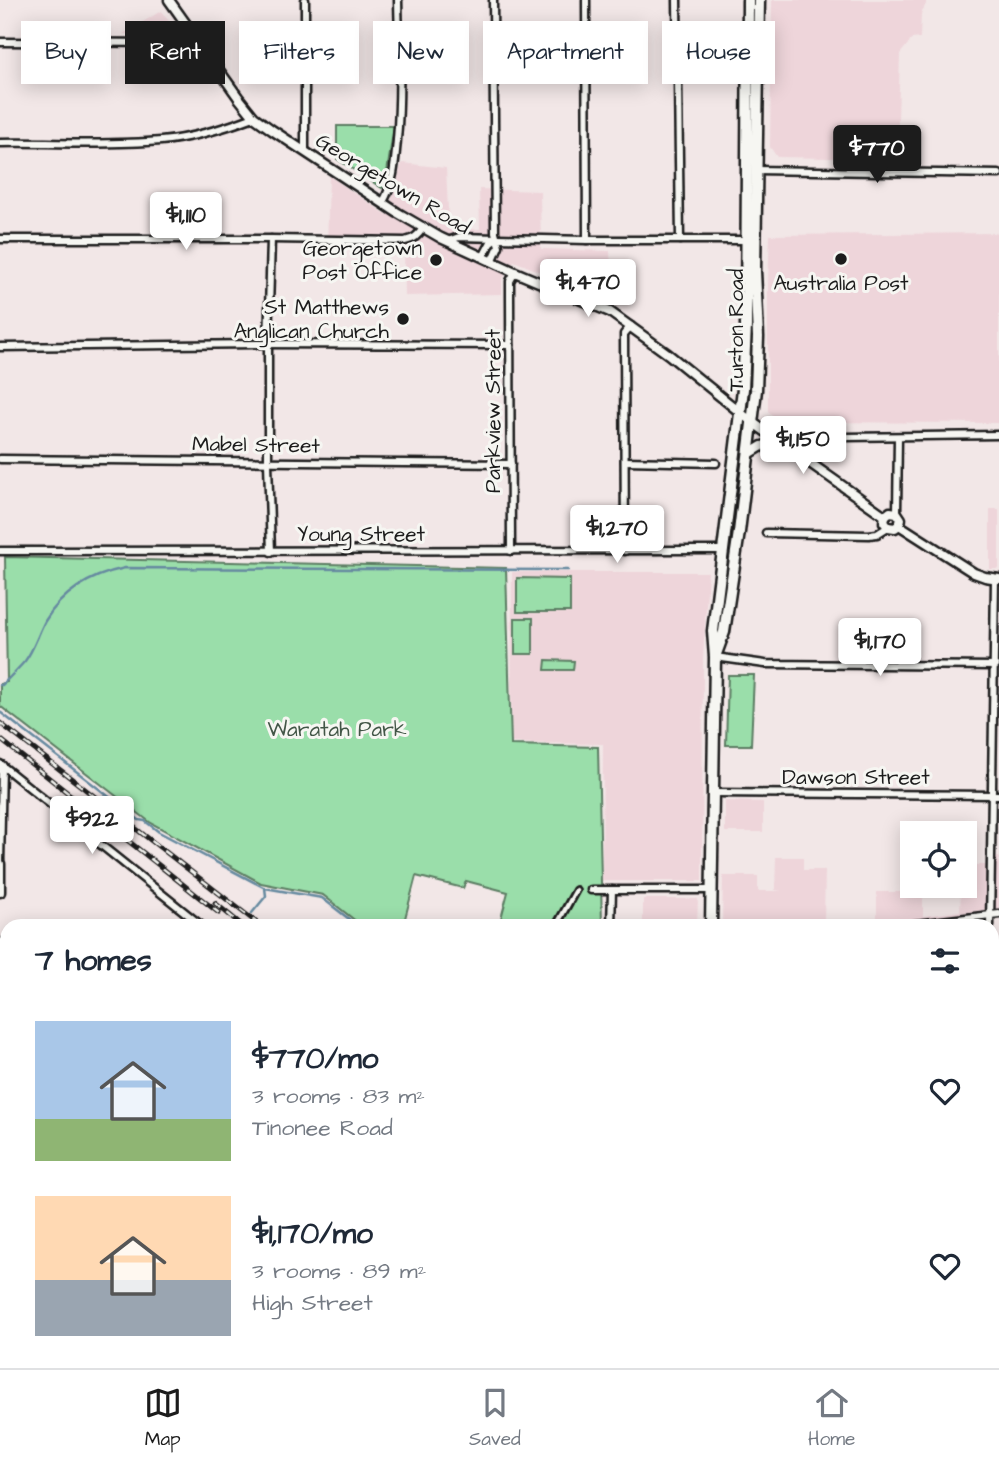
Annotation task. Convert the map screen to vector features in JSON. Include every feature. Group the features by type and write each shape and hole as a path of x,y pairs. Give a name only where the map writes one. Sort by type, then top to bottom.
{"main road":[{"name":"Turton Road","path":"710,919 715,657 713,631 741,412 746,326 748,0"},
{"name":"Turton Road","path":"715,657 724,632 756,390 759,0"}],"street":[{"name":"Georgetown Road","path":"169,0 183,21"},
{"path":"305,0 305,152"},
{"path":"383,202 389,192 394,171 400,112 398,0"},
{"path":"492,262 499,246 496,238 493,0"},
{"path":"586,0 587,240"},
{"path":"677,0 680,240"},
{"path":"0,43 125,43"},
{"name":"Georgetown Road","path":"225,78 254,117 423,228 492,262 610,312 752,422 885,516"},
{"path":"0,143 120,144 164,141 203,133 254,117"},
{"path":"756,170 999,174"},
{"path":"0,239 405,241 413,239 423,228"},
{"path":"448,242 458,237 746,240"},
{"path":"484,257 496,238"},
{"path":"271,239 268,345 271,552"},
{"name":"Parkview Street","path":"511,551 510,281 515,272"},
{"path":"625,551 624,334 631,326"},
{"path":"0,347 510,345"},
{"path":"792,451 809,437 821,432 846,437 999,435"},
{"path":"898,437 897,513 900,524"},
{"path":"748,454 762,446 780,442"},
{"name":"Mabel Street","path":"0,459 511,464"},
{"path":"625,461 716,463"},
{"path":"888,527 884,522 885,516 890,512 897,513"},
{"path":"766,533 869,535 900,524"},
{"path":"900,524 968,569 997,579 996,795 990,919"},
{"name":"Young Street","path":"0,551 722,550"},
{"path":"715,657 765,664 997,666"},
{"path":"0,892 1,765"},
{"path":"1,765 193,919"},
{"name":"Dawson Street","path":"713,793 996,795"},
{"path":"560,919 576,890"},
{"path":"591,890 711,890"},
{"path":"611,919 612,890"},
{"path":"957,919 999,914"}],"shaded area":[{"path":"772,0 926,0 921,14 920,38 912,39 900,54 897,153 885,154 884,159 777,157 770,147 771,84 775,84 775,21 772,21"},
{"path":"161,11 169,21 144,21"},
{"path":"402,163 446,168 449,230 480,229 479,189 540,191 541,249 610,251 611,271 600,296 514,261 502,280 502,294 405,296 404,250 327,248 329,176 387,215"},
{"path":"999,233 999,423 780,422 768,411 770,235"},
{"path":"990,509 999,509 999,569 990,569"},
{"path":"512,572 708,572 703,660 702,881 602,881 603,744 511,743"},
{"path":"725,801 763,802 763,832 725,832"},
{"path":"776,857 803,857 803,870 825,870 824,919 722,919 723,876 758,876 758,891 781,891 775,890"},
{"path":"999,857 999,910 984,912 984,919 877,919 877,892 900,892 900,898 923,898 923,916 960,911 961,898 977,898 977,865 994,865 994,858"},
{"path":"643,899 698,899 697,919 643,919"}],"green space":[{"path":"337,126 394,126 385,186 382,188 337,159"},
{"name":"Waratah Park","path":"5,557 506,568 511,745 598,747 602,919 501,919 508,892 466,881 463,888 416,876 405,919 353,919 323,895 261,883 151,823 0,706 0,684 7,682"},
{"path":"517,578 570,579 570,612 517,612"},
{"path":"515,618 533,618 533,654 515,654"},
{"path":"546,660 574,661 573,670 545,670"},
{"path":"728,675 754,675 751,745 726,745"}],"waterway":[{"path":"0,685 25,661 45,621 60,601 90,580 125,568 568,570"},
{"path":"0,712 139,820 145,821 159,832 265,888 322,898 349,919"},
{"path":"252,913 266,896 265,888"}],"railway":[{"path":"0,723 252,919"},
{"path":"0,739 219,913"},
{"path":"215,903 234,919"}],"place":[{"name":"Australia Post","path":"841,259"},
{"name":"Georgetown Post Office","path":"436,260"},
{"name":"St Matthews Anglican Church","path":"403,319"}]}
